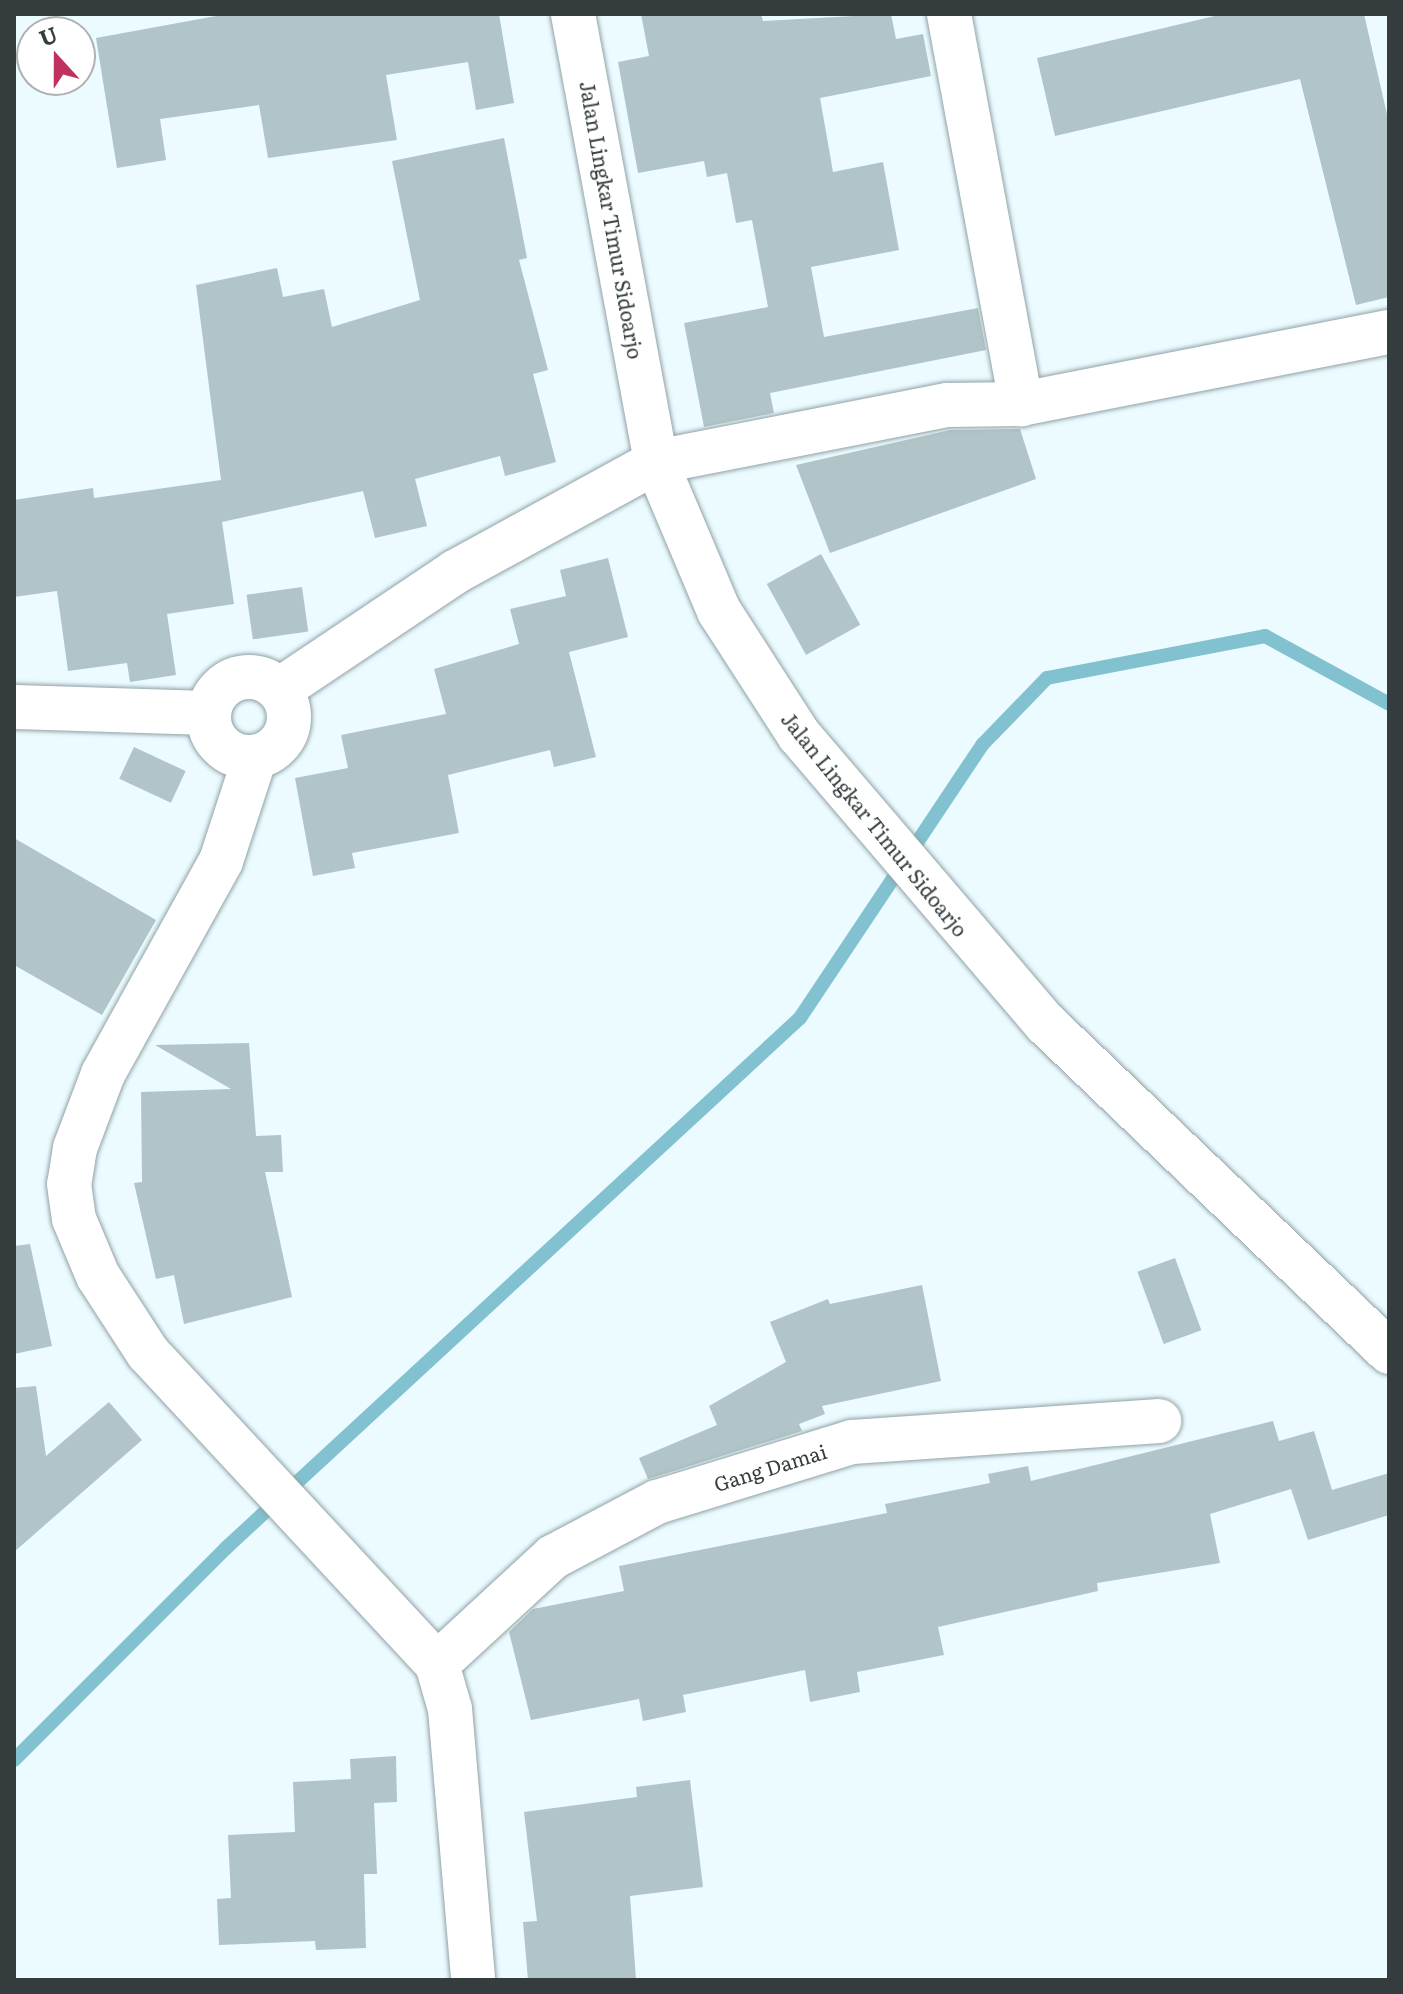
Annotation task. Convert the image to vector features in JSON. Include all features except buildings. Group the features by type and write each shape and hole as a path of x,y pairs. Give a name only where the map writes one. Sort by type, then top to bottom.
{"street":[{"name":"Jalan Lingkar Timur Sidoarjo","path":"573,14 656,462 719,611 799,735 1046,1024 1389,1352"},
{"path":"949,14 1021,404"},
{"path":"279,690 455,572 656,462 947,405 1021,404 1389,332"},
{"path":"209,713 232,681 252,677 279,690"},
{"path":"209,713 221,748 255,757 271,751 288,728 279,690"},
{"path":"14,707 209,713"},
{"path":"255,757 214,872 103,1074 69,1184 98,1276 148,1353 210,1421 315,1526 429,1652 450,1709 473,1980"},
{"name":"Gang Damai","path":"429,1652 553,1557 657,1502 852,1442 1159,1421"}],"waterway":[{"path":"14,1760 226,1548 800,1018 983,744 1047,678 1265,636 1389,704"}]}
